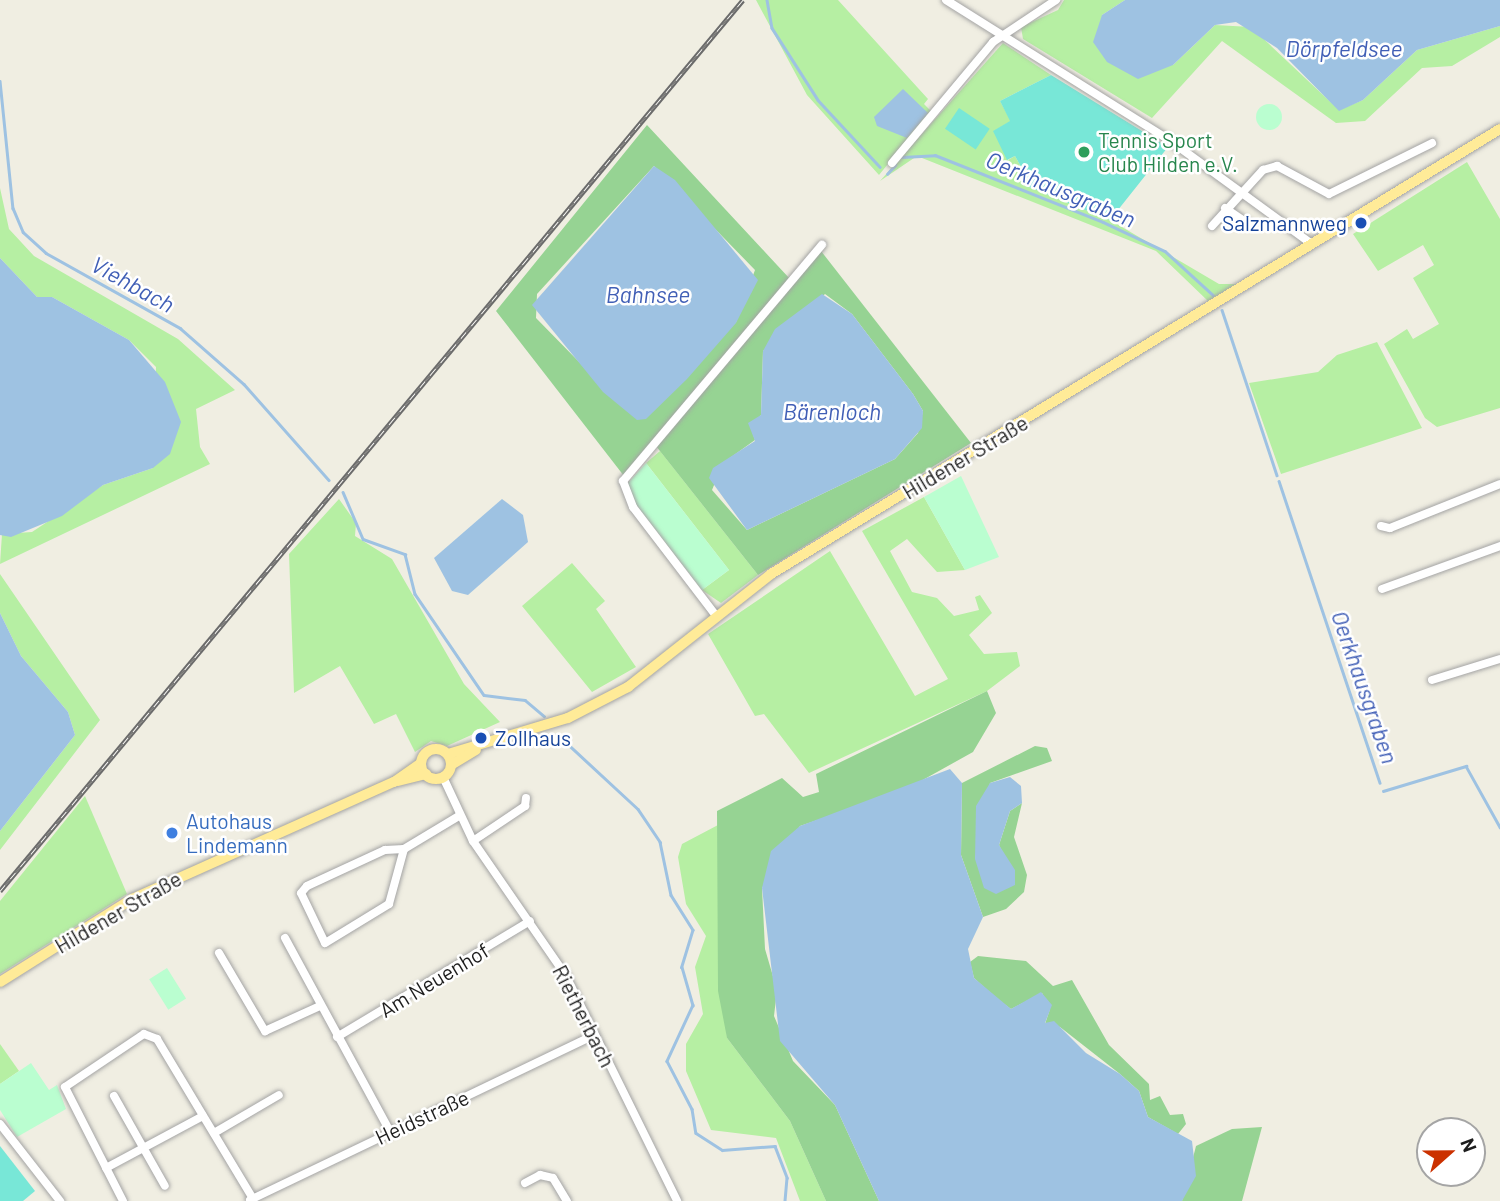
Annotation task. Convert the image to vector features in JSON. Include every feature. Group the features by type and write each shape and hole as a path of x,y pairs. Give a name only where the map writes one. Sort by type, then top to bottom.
{"main road":[{"name":"Hildener Straße","path":"448,754 479,748 568,718 628,687 771,574 1500,130"},
{"path":"434,748 448,754 451,765 443,777 426,774 421,763 434,748"},
{"name":"Hildener Straße","path":"451,765 479,748"},
{"name":"Hildener Straße","path":"394,782 421,763"},
{"name":"Hildener Straße","path":"0,982 143,894 394,782 426,774"}],"street":[{"path":"946,0 1239,189 1312,244"},
{"path":"892,163 1000,37 1052,1"},
{"path":"1212,226 1239,189 1277,166 1329,194 1432,143"},
{"path":"1225,208 1249,224"},
{"path":"717,617 633,508 623,481 822,245"},
{"path":"1381,526 1390,528 1500,484"},
{"path":"1381,589 1500,546"},
{"path":"1432,680 1500,659"},
{"name":"Rietherbach","path":"443,777 473,841 530,921 595,1035 677,1201"},
{"path":"473,841 525,806 526,798"},
{"path":"404,849 389,904 325,943 300,893 385,850 404,849 459,816"},
{"name":"Am Neuenhof","path":"337,1037 530,921"},
{"path":"285,938 390,1131"},
{"path":"219,953 265,1031 320,1006"},
{"path":"123,1201 65,1087 132,1038 145,1034 157,1039 214,1133 250,1200"},
{"name":"Heidstraße","path":"250,1200 595,1035"},
{"path":"214,1133 279,1095"},
{"path":"114,1096 165,1186"},
{"path":"106,1168 203,1115"},
{"path":"0,1124 60,1201"},
{"path":"525,1183 540,1175 553,1178 567,1201"}],"green space":[{"path":"756,0 838,0 928,99 924,104 931,111 879,175 807,95"},
{"path":"1064,0 1125,0 1102,15 1173,65 1215,25 1251,27 1339,110 1363,100 1417,50 1500,26 1500,37 1452,66 1422,68 1365,121 1336,123 1222,41 1152,118 1023,39 1021,27 1058,10"},
{"path":"1003,43 1051,75 1000,101 1011,121 994,131 1008,160 1015,156 1025,174 1022,184 1110,220 1219,284 1236,284 1208,301 1156,251 917,156 880,181"},
{"path":"1269,104 1278,108 1282,117 1278,126 1269,130 1260,126 1256,117 1260,108"},
{"path":"647,125 790,279 821,251 971,443 758,575 652,441 624,476 496,311","holes":["654,166 755,270 736,322 665,399 585,368 536,318 537,294","825,294 852,314 913,394 923,411 918,433 895,459 747,530 712,490 723,463 755,440 751,428 761,415 763,351"]},
{"path":"1467,162 1500,219 1500,408 1437,427 1425,418 1384,344 1407,329 1413,339 1439,324 1413,278 1434,265 1423,245 1378,271 1353,234"},
{"path":"0,188 9,229 34,256 178,339 235,390 196,409 200,447 210,464 0,564 2,534 32,532 103,485 153,468 156,367 129,340 52,297 37,297 0,258"},
{"path":"1377,342 1422,428 1281,474 1249,383 1318,372 1337,355"},
{"path":"660,451 758,575 721,603 702,590 729,570 646,463"},
{"path":"646,463 729,570 702,590 628,494 628,483"},
{"path":"961,476 999,557 965,570 924,497"},
{"path":"924,497 965,570 937,572 907,539 890,551 912,592 937,598 954,616 979,610 975,597 980,595 992,613 969,635 984,654 1017,652 1020,666 987,691 809,773 764,714 755,716 708,634 830,551 915,696 948,679 862,531"},
{"path":"339,499 356,523 355,536 392,559 464,684 500,722 447,746 431,741 415,752 396,714 374,724 340,666 294,693 289,554"},
{"path":"572,563 605,601 596,609 636,667 592,692 522,606"},
{"path":"0,574 100,720 0,850 0,831 75,735 68,712 21,656 0,613"},
{"path":"987,691 996,713 973,752 903,791 800,826 762,888 765,949 777,990 774,1016 793,1061 835,1105 879,1201 826,1201 790,1121 727,1038 718,991 717,811 782,778 803,797 819,792 816,774"},
{"path":"1035,746 1047,748 1052,761 990,783 975,859 1008,865 999,845 1010,811 1022,803 1014,837 1027,875 1024,892 1006,909 983,917 961,855 962,783"},
{"path":"85,796 127,894 0,974 0,901"},
{"path":"718,825 727,1038 790,1121 826,1201 800,1201 776,1138 711,1130 686,1071 686,1044 703,1014 695,967 706,936 686,904 678,857 682,844"},
{"path":"978,956 1026,961 1053,986 1072,980 1109,1045 1149,1084 1150,1100 1160,1096 1170,1115 1183,1114 1186,1124 1178,1134 1148,1117 1139,1091 1120,1074 1060,1027 1045,1024 1050,1009 1042,993 1011,1009 997,999 974,978 970,962"},
{"path":"167,968 186,999 168,1010 149,979"},
{"path":"0,1044 19,1071 0,1084"},
{"path":"31,1063 49,1090 57,1085 66,1109 17,1137 0,1110 0,1084"},
{"path":"1262,1127 1242,1201 1182,1201 1196,1146 1232,1129"}],"shaded area":[{"name":"Tennis Sport Club Hilden e.V.","path":"1051,75 1168,147 1110,220 1022,184 1025,174 1015,156 1007,160 993,131 1010,121 1000,101"},
{"path":"959,108 990,129 976,149 945,129"},
{"path":"0,1146 35,1191 23,1201 0,1201"}],"water":[{"name":"Dörpfeldsee","path":"1125,0 1500,0 1500,26 1417,50 1363,100 1339,111 1277,48 1236,22 1215,25 1173,65 1138,79 1107,62 1093,42 1102,15"},
{"path":"903,89 928,113 907,138 877,126 874,117"},
{"name":"Bahnsee","path":"654,166 675,180 758,280 736,323 687,379 646,419 637,420 603,392 532,305"},
{"path":"0,258 37,297 52,297 129,340 165,382 181,422 170,454 153,468 103,485 62,516 11,537 0,535"},
{"name":"Bärenloch","path":"822,294 852,314 913,394 923,411 922,428 895,459 747,530 709,478 713,468 755,441 748,423 761,415 763,351 775,329"},
{"path":"502,499 523,515 528,542 468,595 452,591 434,558"},
{"path":"0,613 21,656 68,712 75,735 0,831"},
{"path":"950,769 962,783 961,855 983,917 968,949 974,978 1011,1009 1041,992 1052,1005 1045,1023 1054,1021 1086,1053 1120,1074 1139,1091 1148,1117 1192,1141 1196,1176 1182,1201 879,1201 835,1105 780,1041 762,888 771,851 800,826"},
{"path":"1010,777 1021,786 1022,803 1010,811 999,845 1015,870 1015,885 996,894 984,888 975,859 976,806 990,783"}],"waterway":[{"name":"Oerkhausgraben","path":"767,0 772,28 818,100 880,167"},
{"name":"Viehbach","path":"0,81 13,208 23,232 46,253 180,328 244,384 329,480"},
{"name":"Oerkhausgraben","path":"902,157 935,155 1103,222 1165,251 1213,295"},
{"name":"Oerkhausgraben","path":"887,174 895,165"},
{"name":"Oerkhausgraben","path":"1222,310 1277,475"},
{"name":"Oerkhausgraben","path":"1279,481 1380,783"},
{"name":"Viehbach","path":"343,492 363,539 405,554 415,594 484,695 525,700 544,716"},
{"name":"Viehbach","path":"557,734 638,809 660,842 671,895 693,930 682,967 693,1005 667,1061 692,1109 696,1133 722,1150 775,1146 787,1178 785,1201"},
{"name":"Oerkhausgraben","path":"1383,791 1466,766 1500,827"}],"railway":[{"path":"0,891 743,0"}],"place":[{"name":"Tennis Sport Club Hilden e.V.","path":"1084,152"},
{"name":"Salzmannweg","path":"1361,223"},
{"name":"Zollhaus","path":"481,738"},
{"name":"Autohaus Lindemann","path":"172,833"}]}
